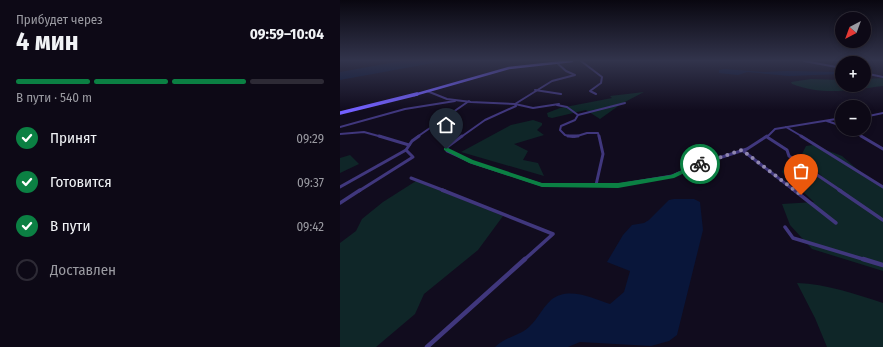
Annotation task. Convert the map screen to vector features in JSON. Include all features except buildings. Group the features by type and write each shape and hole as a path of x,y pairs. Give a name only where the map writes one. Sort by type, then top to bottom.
{"main road":[{"path":"340,113 385,103 476,77"}],"street":[{"path":"567,77 552,81 535,90 515,104 516,106 510,110 485,120 448,147 447,151 471,162 542,185 618,185 672,176 694,166 742,150 767,137 770,132 786,127 835,119"},
{"path":"596,94 590,91 601,83 602,77"},
{"path":"535,90 561,94"},
{"path":"427,91 447,99 515,104 537,108 559,104"},
{"path":"340,127 404,109 459,100"},
{"path":"340,187 406,150 412,141 469,101"},
{"path":"596,185 603,154 598,132 593,131 570,138 566,137 560,130 561,126 575,120 578,115 625,103"},
{"path":"553,105 567,107 578,115"},
{"path":"871,116 883,113"},
{"path":"825,121 835,124"},
{"path":"786,127 883,187"},
{"path":"340,132 364,132 409,146"},
{"path":"862,136 883,148"},
{"path":"767,137 787,150 789,156 883,220"},
{"path":"340,203 413,158 406,150"},
{"path":"742,150 836,223"},
{"path":"412,178 553,234 427,347"},
{"path":"785,226 793,238 883,265"}],"green space":[{"path":"883,78 883,86 871,88 871,79"},
{"path":"811,79 835,80 835,91 803,88 792,84 791,82"},
{"path":"644,92 621,104 600,119 586,110 552,118 548,117 547,113 560,108 612,98 610,96"},
{"path":"533,120 542,123 537,130 544,135 514,144 528,151 523,160 538,163 544,176 461,152 511,125"},
{"path":"813,145 842,156 858,170 883,187 883,271 812,249 790,225 782,204 814,202 782,172 787,161 829,183 801,156 806,146"},
{"path":"350,155 359,164 340,173 340,158"},
{"path":"416,181 503,216 478,250 424,294 415,314 376,347 340,347 340,243 356,231 362,219 383,202"},
{"path":"797,283 830,287 883,303 883,347 827,347 815,318"}],"water":[{"path":"340,77 355,77 340,80"},
{"path":"694,199 700,202 703,230 677,335 669,341 651,346 580,342 568,347 495,347 529,327 548,303 558,296 565,294 580,294 610,304 624,292 630,271 607,262 623,235 632,225 644,223 649,220 669,200"}],"way so far":[{"path":"700,164 742,150 801,195"}],"route":[{"path":"446,149 447,151 471,162 488,166 542,185 618,185 672,176 700,164"}]}
